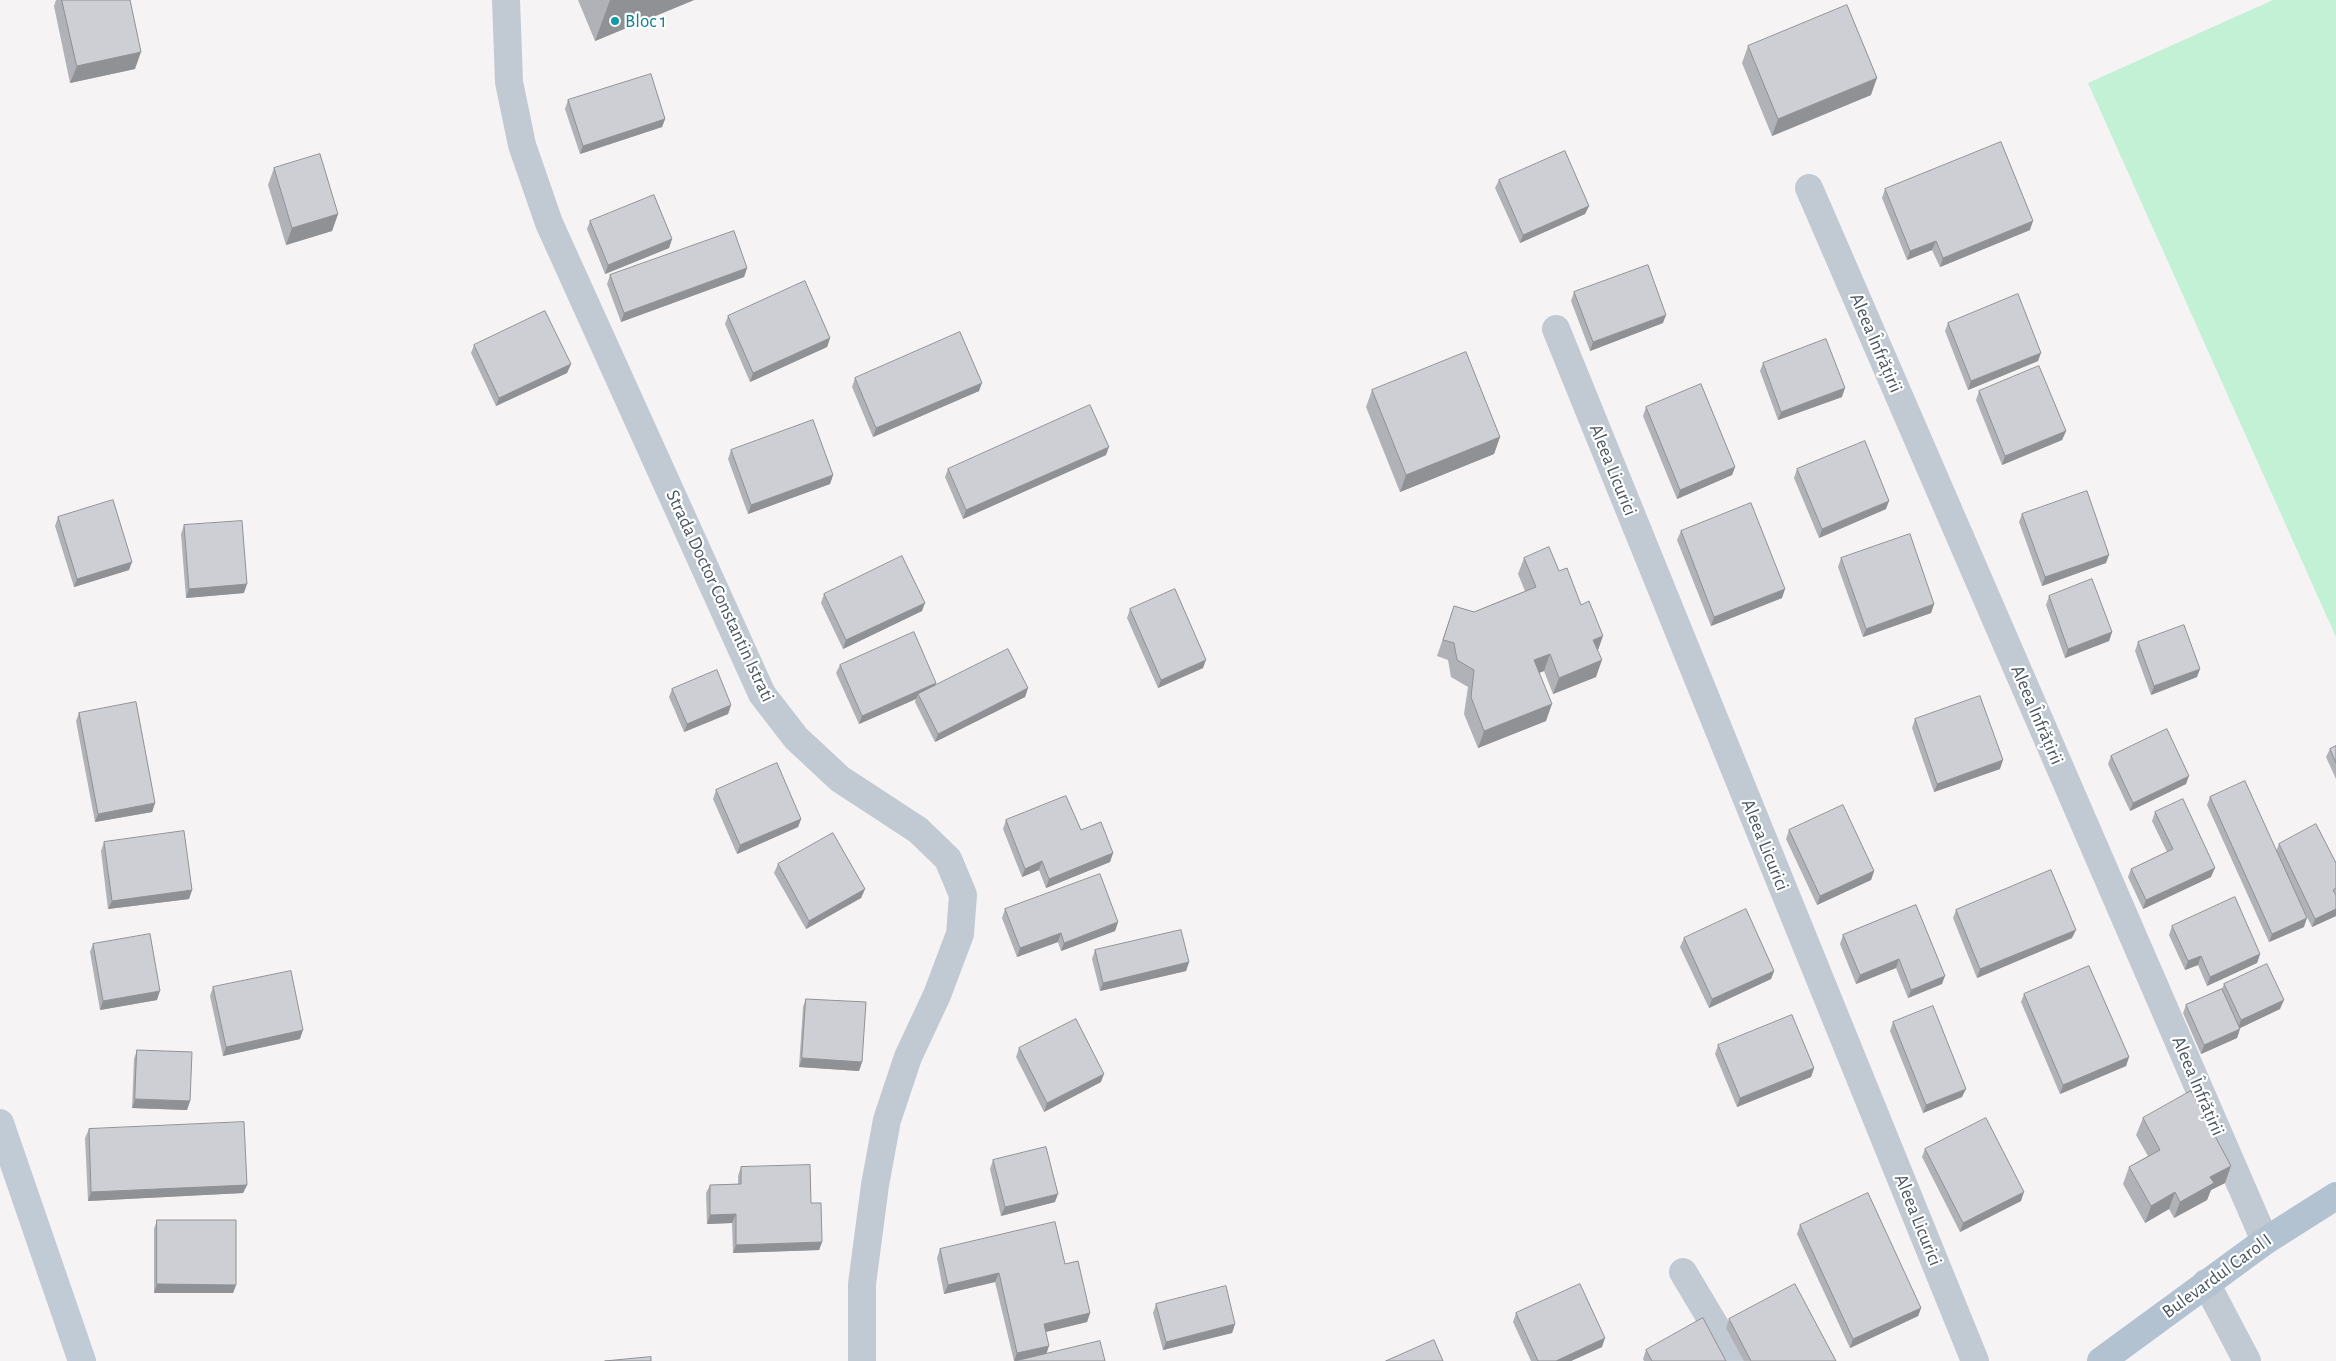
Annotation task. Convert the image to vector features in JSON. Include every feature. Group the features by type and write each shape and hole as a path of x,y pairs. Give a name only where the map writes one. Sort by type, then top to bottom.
{"main road":[{"path":"0,1123 82,1361"},
{"name":"Bulevardul Carol I","path":"2101,1361 2265,1241 2336,1196"}],"street":[{"name":"Strada Doctor Constantin Istrati","path":"506,0 509,82 522,145 549,223 762,694 796,738 840,779 918,830 948,859 963,895 960,934 937,995 908,1057 887,1120 874,1185 862,1284 862,1361"},
{"name":"Aleea Înfrățirii","path":"1809,188 2265,1241"},
{"name":"Aleea Licurici","path":"1556,329 1975,1361"},
{"path":"1683,1272 1736,1361"},
{"path":"2206,1284 2246,1361"}],"green space":[{"path":"2273,0 2336,0 2336,637 2088,83"}],"building":[{"path":"62,0 130,0 141,52 77,66"},
{"path":"1847,5 1877,78 1778,119 1748,46"},
{"path":"651,74 665,119 583,146 568,100"},
{"path":"2001,142 2033,221 1943,258 1936,241 1910,251 1885,189"},
{"path":"1565,151 1589,206 1523,235 1499,180"},
{"path":"320,154 338,214 292,228 274,168"},
{"path":"654,195 672,239 608,265 590,221"},
{"path":"734,231 747,268 624,313 610,275"},
{"path":"1648,265 1666,315 1593,342 1574,292"},
{"path":"805,281 830,338 753,373 728,316"},
{"path":"2018,294 2041,353 1971,381 1948,323"},
{"path":"545,311 571,364 499,398 474,345"},
{"path":"960,332 982,383 876,428 855,378"},
{"path":"1826,339 1845,388 1781,412 1763,363"},
{"path":"1466,352 1500,437 1406,475 1372,390"},
{"path":"2039,366 2066,431 2005,456 1979,391"},
{"path":"1701,384 1735,467 1680,490 1646,407"},
{"path":"1090,405 1109,447 966,510 948,469"},
{"path":"813,420 833,475 751,505 731,450"},
{"path":"1865,441 1889,501 1822,529 1797,469"},
{"path":"2087,491 2109,555 2045,577 2022,514"},
{"path":"113,500 132,562 77,579 58,517"},
{"path":"1751,503 1785,589 1714,617 1681,531"},
{"path":"242,521 247,584 189,589 184,525"},
{"path":"1910,534 1934,604 1866,629 1841,558"},
{"path":"1549,547 1559,571 1567,568 1581,605 1589,601 1603,636 1593,640 1602,660 1559,678 1550,654 1534,660 1552,704 1484,731 1471,697 1474,670 1457,660 1454,643 1443,640 1454,606 1474,612 1536,587 1524,558"},
{"path":"902,556 925,603 846,640 824,594"},
{"path":"2092,579 2112,632 2068,649 2049,596"},
{"path":"1175,589 1206,660 1161,680 1130,609"},
{"path":"2184,625 2200,669 2154,686 2138,642"},
{"path":"914,632 936,683 862,716 840,665"},
{"path":"1008,649 1028,688 938,734 918,694"},
{"path":"717,670 731,705 687,724 672,689"},
{"path":"1980,696 2003,760 1937,784 1915,719"},
{"path":"136,702 155,803 98,814 79,713"},
{"path":"2167,729 2189,776 2133,803 2111,756"},
{"path":"2336,746 2336,763 2330,749"},
{"path":"777,763 801,819 740,845 716,790"},
{"path":"2245,781 2307,918 2272,934 2210,797"},
{"path":"1066,796 1081,830 1101,822 1113,853 1049,879 1042,861 1025,869 1006,820"},
{"path":"2183,799 2215,868 2146,900 2131,869 2173,849 2155,812"},
{"path":"1843,805 1874,871 1820,896 1789,830"},
{"path":"2316,824 2336,863 2336,888 2333,890 2336,895 2336,909 2315,919 2279,844"},
{"path":"184,831 192,890 112,901 104,842"},
{"path":"833,833 865,889 809,921 778,864"},
{"path":"2051,870 2076,930 1980,969 1956,910"},
{"path":"1100,874 1118,922 1064,943 1061,933 1020,948 1005,909"},
{"path":"2235,897 2260,954 2210,977 2201,956 2188,961 2172,926"},
{"path":"1916,905 1945,976 1911,990 1899,959 1860,975 1843,935"},
{"path":"1746,909 1774,971 1712,999 1684,938"},
{"path":"1181,930 1189,962 1103,983 1095,950"},
{"path":"150,934 160,991 103,1001 93,944"},
{"path":"2267,964 2284,1000 2241,1020 2224,984"},
{"path":"2089,966 2129,1057 2063,1085 2024,994"},
{"path":"291,971 303,1030 226,1047 213,987"},
{"path":"2222,989 2240,1029 2204,1045 2186,1005"},
{"path":"806,999 866,1002 862,1062 802,1058"},
{"path":"1933,1006 1966,1089 1926,1105 1893,1022"},
{"path":"1792,1015 1814,1068 1740,1098 1718,1045"},
{"path":"1076,1019 1104,1074 1047,1103 1019,1048"},
{"path":"137,1050 192,1052 190,1101 135,1099"},
{"path":"2191,1091 2231,1166 2210,1177 2214,1183 2180,1202 2175,1192 2151,1206 2129,1167 2160,1150 2143,1118"},
{"path":"1986,1118 2024,1192 1963,1223 1925,1149"},
{"path":"244,1122 247,1185 91,1192 89,1129"},
{"path":"1046,1147 1058,1194 1005,1207 993,1160"},
{"path":"810,1165 811,1203 821,1203 822,1242 736,1245 736,1214 710,1215 710,1185 741,1184 741,1167"},
{"path":"1868,1193 1921,1308 1853,1339 1800,1225"},
{"path":"157,1220 236,1220 236,1285 157,1284"},
{"path":"1055,1222 1065,1264 1078,1261 1090,1313 1044,1324 1049,1346 1017,1353 999,1273 948,1285 940,1249"},
{"path":"1580,1284 1605,1338 1556,1361 1538,1361 1516,1313"},
{"path":"1795,1284 1836,1361 1751,1361 1729,1319"},
{"path":"1226,1286 1235,1324 1166,1342 1156,1304"},
{"path":"1703,1318 1726,1361 1652,1361 1646,1350"},
{"path":"1434,1340 1443,1361 1386,1361"},
{"path":"1100,1341 1105,1361 1015,1361"},
{"path":"651,1357 651,1361 605,1361"}],"place":[{"name":"Bloc 1","path":"615,21"}]}
